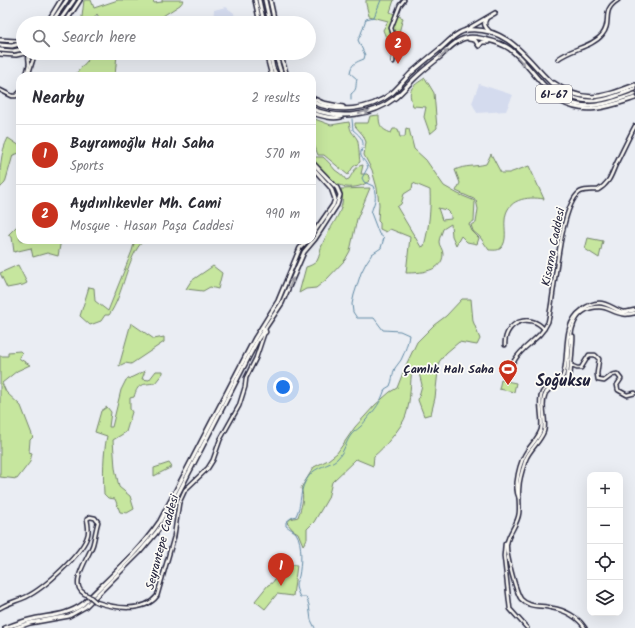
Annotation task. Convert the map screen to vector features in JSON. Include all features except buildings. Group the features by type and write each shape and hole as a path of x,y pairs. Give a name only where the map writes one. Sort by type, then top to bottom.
{"main road":[{"path":"51,16 61,0"},
{"path":"56,16 67,0"},
{"path":"63,16 74,0"},
{"path":"70,16 80,0"},
{"path":"255,0 258,16"},
{"path":"259,0 262,16"},
{"path":"265,0 268,16"},
{"path":"270,0 273,16"},
{"path":"316,104 322,107 336,109 363,107 378,102 392,92 452,38 495,13"},
{"path":"487,18 484,24 485,28 490,32"},
{"name":"61-67","path":"464,31 477,30 490,32 511,41 556,87 566,95 580,100 602,100 635,89"},
{"name":"61-67","path":"316,114 335,118 365,113 380,107 395,98 422,72 456,43 467,38 489,40 509,49 550,96 566,105 580,109 596,109 635,98"},
{"path":"456,43 468,39 475,40 479,46 482,42 494,42"},
{"path":"0,40 16,41"},
{"path":"0,45 16,45"},
{"path":"0,50 16,50"},
{"path":"0,54 16,55"},
{"path":"268,60 271,72"},
{"path":"271,60 274,72"},
{"path":"277,60 281,72"},
{"path":"282,60 286,72"},
{"name":"61-67","path":"546,77 570,93 591,98 617,92 635,85"},
{"name":"61-67","path":"540,83 552,93 567,102 580,105 592,106 604,104 635,94"},
{"path":"316,100 323,103 351,108"},
{"name":"61-67","path":"316,110 336,115 350,115"},
{"path":"316,166 336,188 340,195 339,200 316,237"},
{"path":"316,171 331,188 335,199 316,229"},
{"path":"15,628 30,623 69,616 78,612 85,607 133,559 156,533 163,523 264,329 278,301 300,248 304,244"},
{"path":"5,628 29,620 68,613 76,609 83,604 136,551 153,531 160,521 252,344 282,303 304,252 311,244"}],"street":[{"path":"393,62 395,41 391,28 400,5 404,0"},
{"path":"558,59 570,51 598,39 606,28 611,4 618,0"},
{"path":"28,72 29,60"},
{"path":"29,72 33,60"},
{"path":"0,90 12,96 16,96"},
{"name":"Kisarna Caddesi","path":"514,361 522,349 536,339 544,329 549,316 562,239 572,203 580,193 589,190 598,190 608,182 635,122"},
{"path":"519,499 516,492 517,479 525,454 538,436 541,429 541,395 544,389 564,376 570,325 573,319 578,313 592,305 603,303 623,312 635,312"},
{"path":"505,345 507,332 511,327 520,322 534,322 540,324 544,329"},
{"name":"Seyrantepe Caddesi","path":"0,608 27,596 56,574 80,549 88,536 87,519 90,517 95,518 98,522 93,536 93,544 79,577 78,586 80,590 96,602 108,605 133,608 154,600 157,596 174,537 179,503 185,490 208,468 213,460 220,440 239,406 245,387 246,378 256,358 264,334 264,329"},
{"path":"560,384 565,383 570,378 573,336 569,336"},
{"path":"546,392 566,379 569,336"},
{"path":"572,366 581,368 589,355 595,355 599,359 597,374 598,380 604,381 612,375 617,374 621,379 617,385 618,390 627,395 635,393"},
{"path":"527,628 510,609 504,556 505,544 518,516 519,487 526,458 541,438 544,430 544,400 550,385"},
{"path":"508,540 507,552 512,574 521,598 532,606 564,611 572,615 585,628"}],"shaded area":[{"path":"226,7 234,13 235,16 214,16 214,10"},
{"path":"479,84 513,95 506,111 477,113 472,103"}],"green space":[{"path":"84,0 91,0 94,8 118,0 153,0 154,3 162,2 162,0 184,0 180,5 163,16 98,16 97,14 96,16 82,16"},
{"path":"366,0 394,0 390,12 403,18 398,36 402,40 401,51 397,55 392,53 383,30 388,21 369,16"},
{"path":"88,60 116,60 115,72 77,72"},
{"path":"425,78 434,93 437,128 430,134 424,117 426,107 413,106 410,96 413,86"},
{"path":"379,115 379,122 383,128 391,133 393,129 398,129 400,137 405,137 406,128 409,129 414,149 426,160 444,186 475,201 474,221 469,224 472,231 479,238 477,244 467,242 461,236 456,245 452,236 451,224 443,229 439,239 443,254 439,265 423,272 406,273 410,237 390,229 386,232 380,229 380,223 378,221 379,204 377,188 372,170 364,155 366,142 363,135 355,126 355,123 368,123 370,116","holes":["413,183 430,190 428,225 424,246 421,247 397,207 401,204 404,194 412,189","438,208 446,210 451,215 451,219 442,220"]},
{"path":"316,119 331,125 349,122 351,131 358,141 360,162 353,167 348,175 324,155 318,155 316,150"},
{"path":"8,138 16,143 16,154 13,155 5,183 0,188 0,168 5,144"},
{"path":"491,154 501,173 509,173 529,166 544,199 531,198 518,200 509,207 505,220 504,242 498,250 489,250 480,237 473,231 471,225 476,223 478,209 476,200 456,191 460,183 455,170 463,167 486,164"},
{"path":"316,157 323,157 346,180 349,179 356,168 363,165 361,174 367,174 370,177 370,180 365,184 356,187 336,185 316,165"},
{"path":"370,188 357,219 350,251 345,260 316,288 306,289 299,293 306,267 317,261 326,236 340,210 343,196 341,189"},
{"path":"16,227 16,244 60,244 58,256 47,253 33,257 31,248 14,252 12,237 8,235"},
{"path":"588,238 603,241 599,258 585,249"},
{"path":"134,244 141,244 133,256 114,307 109,315 105,315 101,321 90,325 80,316 89,287 94,288 95,301 108,311"},
{"path":"18,265 27,283 7,288 0,273"},
{"path":"213,266 222,273 218,289 210,287 203,291 186,289 191,281"},
{"path":"462,299 471,299 473,321 480,339 477,345 459,342 446,353 439,362 435,398 431,414 424,416 418,400 422,385 418,369 412,368 409,403 406,415 401,425 387,443 374,456 373,466 356,459 332,482 328,498 314,522 307,529 307,539 303,545 298,533 287,523 290,519 298,517 303,499 301,488 314,467 328,460 337,453 355,427 375,405 397,388 417,342 434,325 446,316"},
{"path":"131,323 154,339 164,337 164,342 131,364 125,363 119,366"},
{"path":"20,351 22,353 19,357 20,359 30,365 17,371 2,383 6,392 21,406 33,437 30,440 29,452 32,453 30,462 17,479 0,477 0,356 8,356 8,352"},
{"path":"145,371 142,379 149,380 156,371 163,371 163,373 155,383 139,387 134,397 130,398 130,409 132,412 126,432 113,440 115,468 119,487 130,496 134,509 127,513 120,512 115,499 108,498 104,494 103,479 107,436 95,432 101,411 107,407 111,412 109,427 112,427 121,390 126,380"},
{"name":"Çamlık Halı Saha","path":"501,380 516,383 514,392 499,389"},
{"path":"169,463 172,467 154,476 154,468"},
{"path":"283,564 297,565 293,596 277,594 265,609 255,601 268,585 274,581 278,570 282,570"}],"waterway":[{"path":"351,100 351,94 355,89 357,79 350,73 351,67 364,59 365,55 358,40 366,19 374,17 381,0"},
{"path":"315,628 311,620 309,605 306,597 300,597 296,588 300,566 300,543 296,533 286,526 286,522 296,516 303,486 309,476 315,470 337,459 342,453 351,435 362,425 377,406 385,389 390,386 392,382 393,372 405,351 409,335 400,331 383,330 374,318 357,318 353,312 352,304 361,273 372,254 381,248 384,238 379,234 371,213 375,200 375,194 373,186 364,182 362,178 368,167 361,156 363,141 353,130 352,119"}],"place":[{"name":"Aydınlıkevler Mh. Cami","path":"398,64"},
{"name":"Çamlık Halı Saha","path":"508,386"},
{"name":"Bayramoğlu Halı Saha","path":"281,586"}],"district":[{"name":"Soğuksu","path":"563,380"}]}
